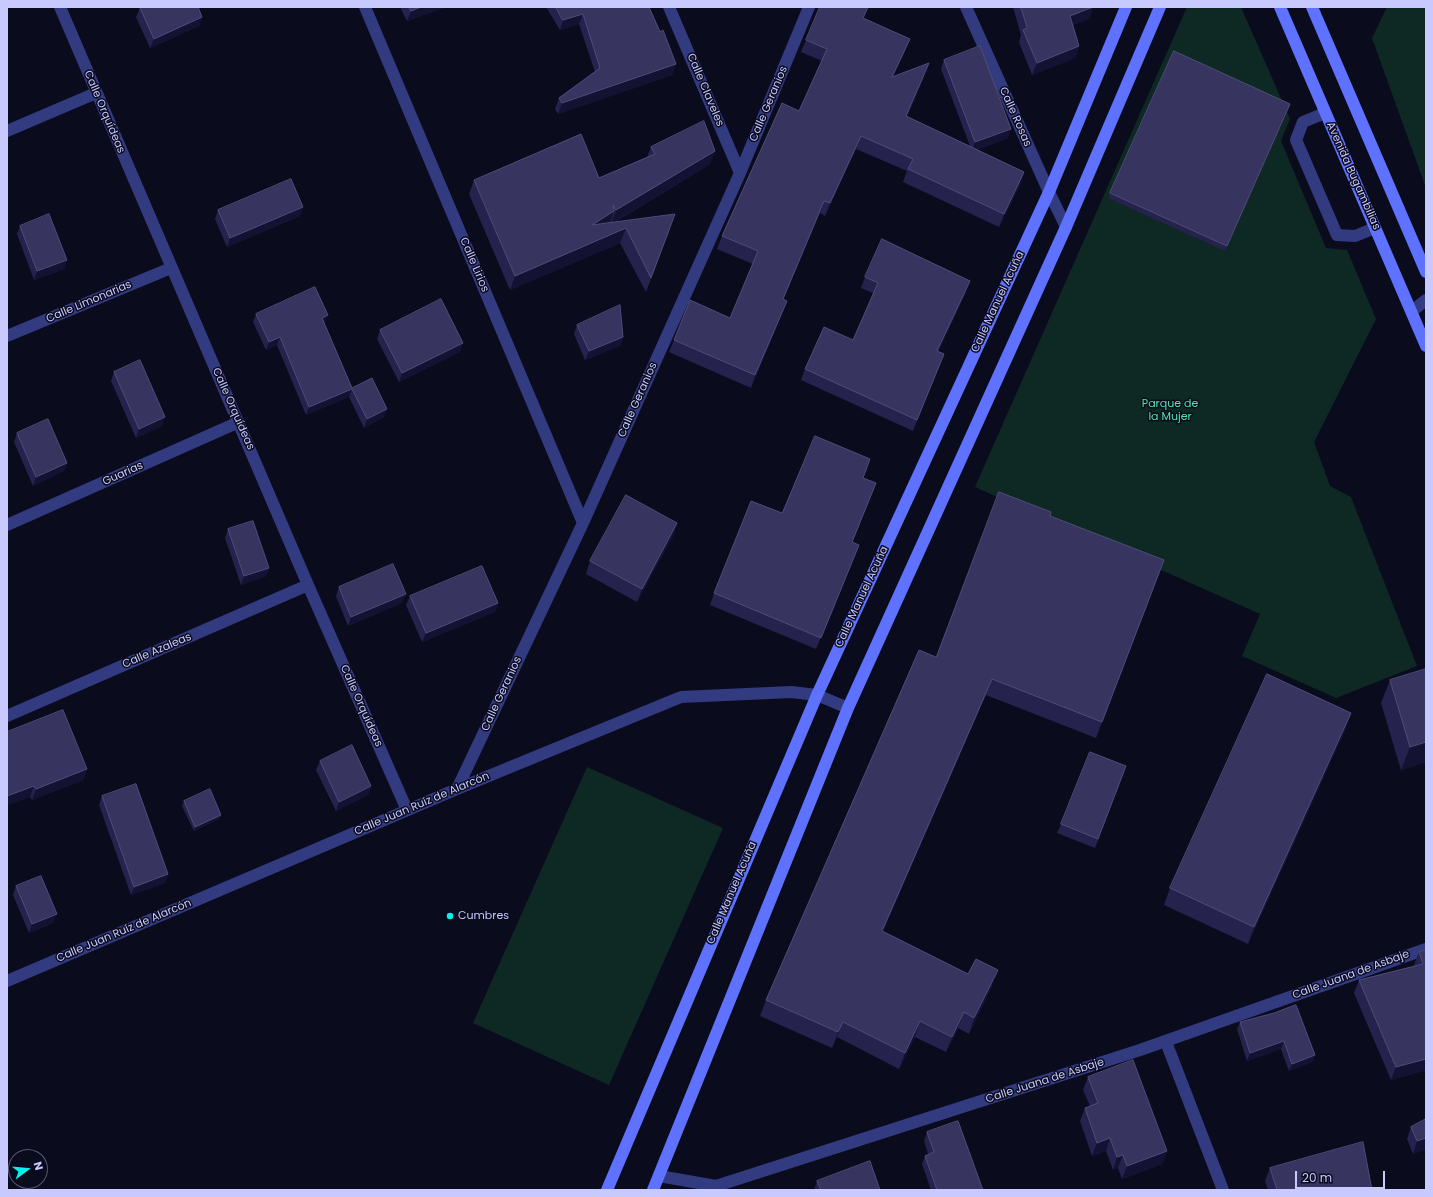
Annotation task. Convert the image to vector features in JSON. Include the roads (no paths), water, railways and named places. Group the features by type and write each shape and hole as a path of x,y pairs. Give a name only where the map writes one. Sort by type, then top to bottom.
{"main road":[{"name":"Calle Manuel Acuña","path":"607,1190 816,695 1049,192 1126,7"},
{"path":"653,1190 848,708 1066,227 1160,7"},
{"name":"Avenida Bugambilias","path":"1280,7 1426,346"},
{"path":"1312,7 1426,272"}],"street":[{"name":"Calle Orquídeas","path":"60,7 171,268 407,810"},
{"name":"Calle Lirios","path":"365,7 583,523"},
{"name":"Calle Claveles","path":"669,7 740,173"},
{"name":"Calle Geranios","path":"457,789 583,523 740,173 809,7"},
{"name":"Calle Rosas","path":"966,7 1066,227"},
{"path":"7,131 96,93"},
{"path":"1325,113 1303,122 1296,140 1336,235 1354,236 1376,228"},
{"name":"Calle Limonarias","path":"7,336 171,268"},
{"path":"1412,311 1426,300"},
{"name":"Guarias","path":"7,525 239,422"},
{"name":"Calle Azaleas","path":"7,716 308,585"},
{"name":"Calle Juan Ruíz de Alarcón","path":"7,981 407,810 682,696 791,692 816,695 848,708"},
{"name":"Calle Juana de Asbaje","path":"659,1176 716,1186 1166,1042 1426,948"},
{"path":"1166,1042 1223,1190"}],"place":[{"name":"Cumbres","path":"450,916"}],"park label":[{"name":"Parque de la Mujer","path":"1170,410"}]}
